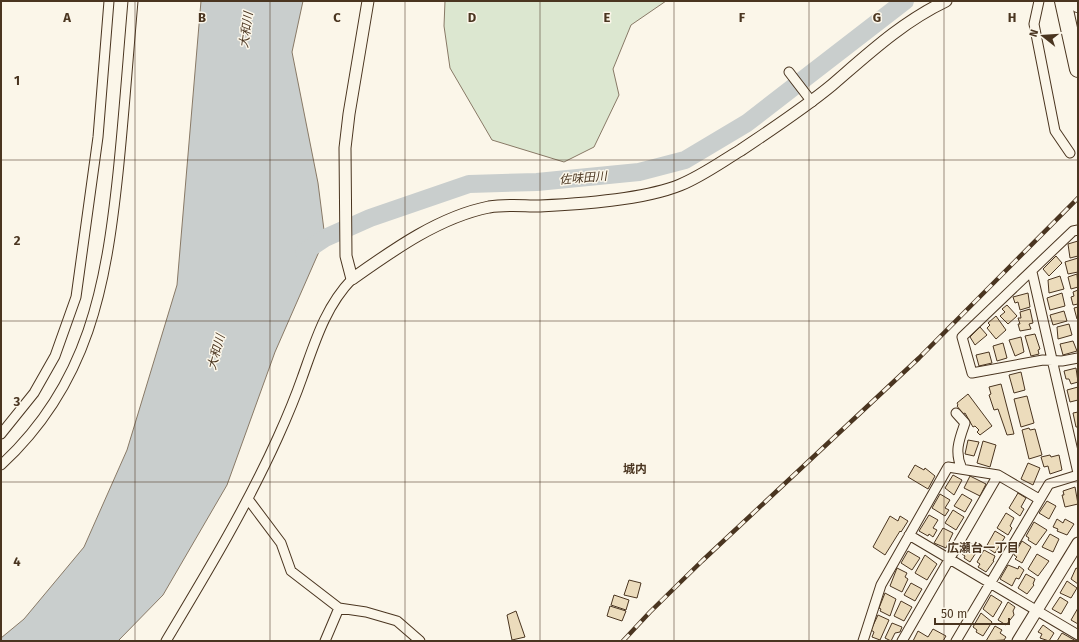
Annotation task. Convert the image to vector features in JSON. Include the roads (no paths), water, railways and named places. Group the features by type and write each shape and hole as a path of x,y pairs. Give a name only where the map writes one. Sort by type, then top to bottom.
{"highway":[{"path":"1064,1 1078,69"}],"street":[{"path":"1,434 34,393 55,356 76,297 98,137 109,1"},
{"path":"1,465 34,431 58,396 80,354 94,315 102,285 115,204 132,1"},
{"path":"352,279 346,256 346,131 368,1"},
{"path":"166,641 248,499 290,408 324,316 333,300 352,279 379,260 434,227 477,210 504,206 540,206 597,201 661,191 678,186 709,170 810,99 895,31 924,12 946,1"},
{"path":"1039,1 1034,24 1055,131 1070,153"},
{"path":"789,72 810,99"},
{"path":"1078,230 1073,231 1032,272 962,337 972,373 1043,360 1052,361 1078,358"},
{"path":"956,641 1049,484 1078,474 1032,272"},
{"path":"956,413 965,423 960,437 957,458 962,469"},
{"path":"863,641 880,585 948,467 998,475 1039,499"},
{"path":"902,641 998,475"},
{"path":"248,499 281,543 291,571 339,608 366,612 397,621 420,641"},
{"path":"909,535 1078,635"},
{"path":"1018,641 1036,609 1078,543"},
{"path":"325,641 339,608"}],"water":[{"name":"大和川","path":"201,1 303,1 292,52 318,183 325,238 275,352 227,485 163,595 118,641 1,641 1,638 24,619 84,547 127,450 177,285"}],"waterway":[{"name":"佐味田川","path":"304,252 325,238 370,218 469,184 537,182 639,172 685,160 747,123 905,1"}],"railway":[{"path":"623,641 702,561 919,358 1078,198"}],"district":[{"name":"城内","path":"635,469"},
{"name":"広瀬台一丁目","path":"983,548"}]}
